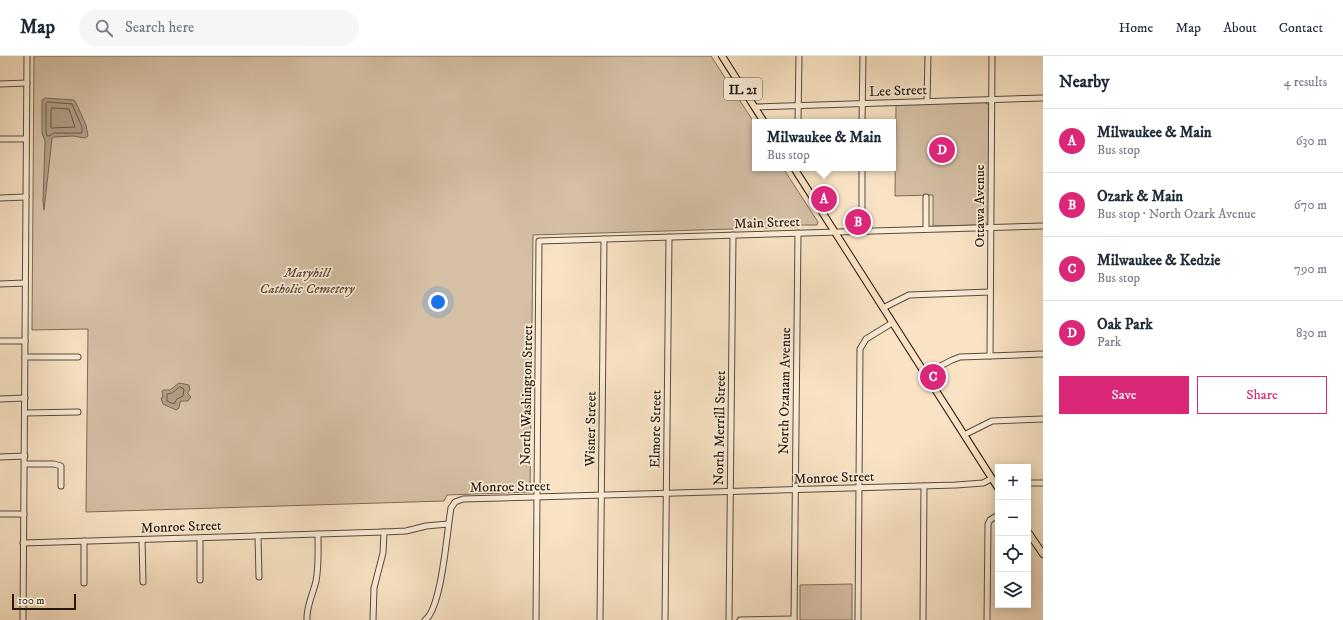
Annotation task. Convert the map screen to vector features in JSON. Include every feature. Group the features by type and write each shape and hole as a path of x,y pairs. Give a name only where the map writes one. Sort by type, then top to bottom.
{"main road":[{"name":"IL 21","path":"722,56 762,119"},
{"path":"796,171 995,482"},
{"path":"1031,536 1043,554"}],"street":[{"path":"23,620 27,56"},
{"path":"798,119 799,56"},
{"path":"862,119 863,56"},
{"path":"927,101 928,56"},
{"name":"Ottawa Avenue","path":"990,356 992,56"},
{"path":"0,84 27,83"},
{"name":"Lee Street","path":"754,106 1043,98"},
{"path":"0,139 26,139"},
{"path":"862,171 862,231"},
{"path":"0,198 26,197"},
{"path":"926,197 926,229"},
{"name":"Main Street","path":"539,241 1043,226"},
{"name":"North Ozanam Avenue","path":"794,619 798,233"},
{"name":"North Merrill Street","path":"729,620 733,236"},
{"name":"Elmore Street","path":"665,620 669,237"},
{"name":"Wisner Street","path":"600,620 604,239"},
{"name":"North Washington Street","path":"536,620 539,241"},
{"path":"0,284 25,283"},
{"path":"883,308 909,294 990,292"},
{"path":"858,620 860,349 866,339 892,323"},
{"path":"0,342 25,341"},
{"path":"925,374 955,358 1043,354"},
{"path":"25,357 78,357"},
{"path":"0,399 25,398"},
{"path":"25,412 78,412"},
{"path":"964,435 992,421 1043,419"},
{"path":"0,456 25,456"},
{"path":"25,464 61,466 61,486"},
{"name":"Monroe Street","path":"23,543 406,531 426,526 448,524 450,508 458,500 463,499 666,494 983,483 995,484"},
{"path":"1031,483 1043,483"},
{"path":"923,620 924,486"},
{"path":"0,514 24,514"},
{"path":"987,620 988,524 990,520 995,517"},
{"path":"428,619 439,591 448,524"},
{"path":"373,620 374,588 383,553 384,532"},
{"path":"307,620 307,612 319,563 318,534"},
{"path":"258,536 258,577"},
{"path":"200,538 200,580"},
{"path":"142,540 143,582"},
{"path":"84,541 84,583"},
{"path":"740,620 794,619"}],"green space":[{"name":"Maryhill Catholic Cemetery","path":"34,56 711,56 752,119 752,171 785,171 818,222 817,225 797,225 797,227 533,235 530,492 447,495 444,501 86,512 88,329 32,330"},
{"path":"984,102 989,105 989,222 984,225 933,226 933,195 895,196 896,105"},
{"path":"852,584 852,620 800,620 800,585"}],"water":[{"path":"45,98 74,100 86,125 88,136 85,138 73,136 54,137 52,139 44,210 45,141 42,133 42,100"},
{"path":"179,383 189,385 190,390 188,394 191,397 188,401 180,402 179,408 176,410 163,404 161,398 163,397 162,391 170,390"}],"place":[{"name":"Oak Park","path":"942,150"},
{"name":"Milwaukee & Main","path":"824,199"},
{"name":"Ozark & Main","path":"858,222"},
{"name":"Milwaukee & Kedzie","path":"933,377"}]}
